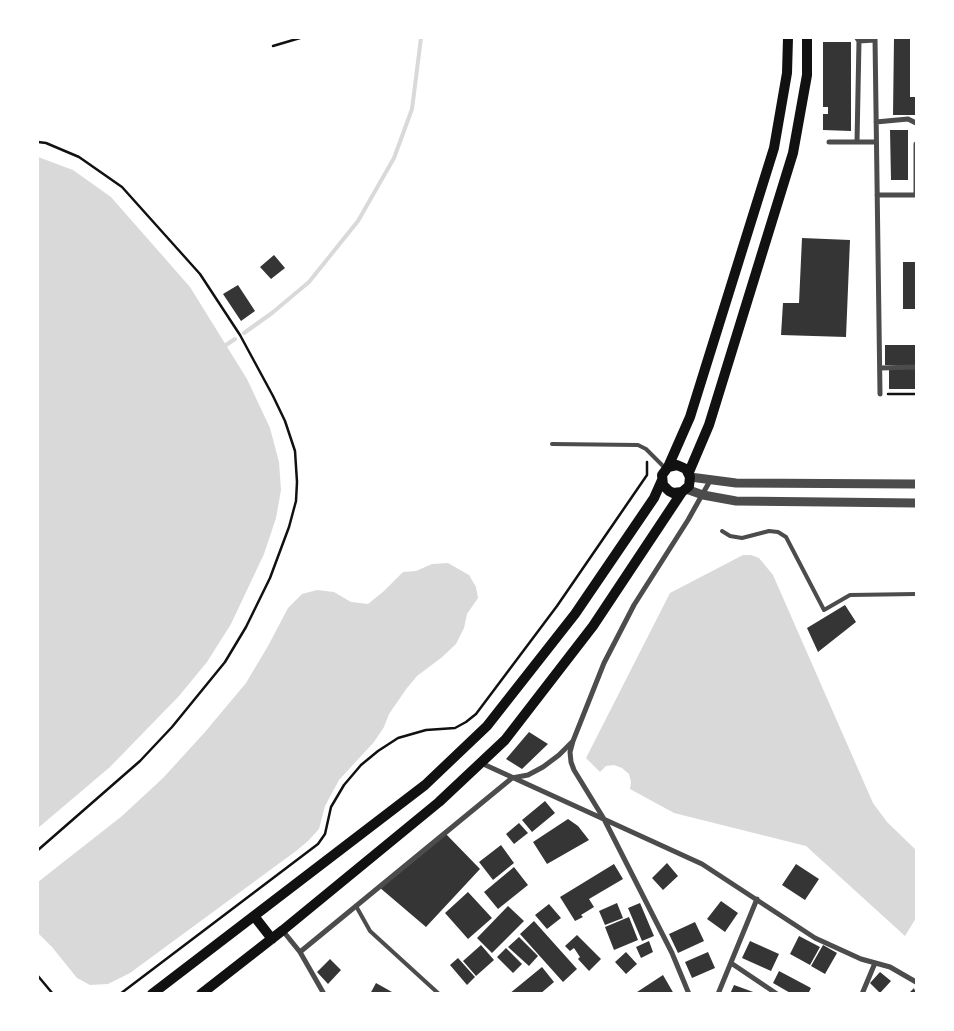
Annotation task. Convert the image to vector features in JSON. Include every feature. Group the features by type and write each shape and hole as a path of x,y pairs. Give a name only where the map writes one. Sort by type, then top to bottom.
{"main road":[{"path":"152,994 425,785 487,726 574,614 654,498 662,480 662,475 690,417 774,148 788,73 788,38"},
{"path":"201,994 439,802 505,740 593,626 684,491 690,481 690,475 709,425 793,153 807,75 807,38"},
{"path":"667,468 677,464 682,466 690,475"},
{"path":"662,480 663,485 669,492 684,491"},
{"path":"254,916 272,938"}],"street":[{"path":"857,142 858,39 875,39 880,394"},
{"path":"876,122 908,119 916,123"},
{"path":"829,142 876,142"},
{"path":"877,194 916,195 916,144"},
{"path":"880,368 916,367"},
{"path":"690,475 736,483 916,484"},
{"path":"689,994 672,953 604,819 574,770 570,752 604,663 630,613 703,496 711,479"},
{"path":"684,491 736,501 916,502"},
{"path":"300,952 512,778 528,775 543,767 573,741"},
{"path":"481,764 702,864 815,938 861,959 890,967 916,982"},
{"path":"718,994 757,899"},
{"path":"282,930 300,952 324,994"},
{"path":"730,963 777,994"},
{"path":"862,994 875,963"}],"lane":[{"path":"552,444 638,445 646,449 667,468"},
{"path":"722,531 730,536 742,538 769,531 778,532 786,537 805,570 824,610 850,596 916,594"},
{"path":"356,906 370,930 439,994"}],"path":[{"path":"273,46 300,38"},
{"path":"38,142 46,143 79,157 122,187 200,274 240,335 274,396 295,451 297,482 296,501 289,527 270,578 226,662 172,727 140,761 38,850"},
{"path":"880,394 916,394"},
{"path":"120,994 318,844 326,834 331,808 344,785 361,764 398,738 426,730 455,728 476,714 558,606 647,475 647,462"},
{"path":"38,976 53,994"}],"shaded area":[{"path":"38,157 73,170 111,197 190,287 247,379 270,428 279,462 281,490 276,518 264,554 231,624 207,662 179,696 110,767 38,828"},
{"path":"743,555 759,558 773,575 873,803 887,822 916,850 916,918 905,936 806,846 674,813 630,789 629,774 622,768 614,765 606,766 600,772 586,758 670,593"},
{"path":"448,563 469,575 476,587 478,598 467,614 464,628 456,644 417,676 407,688 389,714 384,727 374,742 339,780 325,806 319,829 296,851 130,973 108,984 90,985 77,978 38,933 38,882 122,816 163,778 246,683 288,608 302,594 317,590 334,592 351,602 368,604 403,572 416,571 432,564"}],"building":[{"path":"894,38 910,38 910,97 916,97 916,115 893,115"},
{"path":"823,42 851,42 851,131 823,130 823,114 828,114 828,107 823,107"},
{"path":"890,130 908,130 908,180 891,180"},
{"path":"802,238 850,240 846,337 781,335 783,303 799,303"},
{"path":"274,255 285,268 271,279 260,267"},
{"path":"903,262 916,262 916,309 903,309"},
{"path":"238,285 255,311 241,321 223,294"},
{"path":"885,345 916,345 916,365 885,365"},
{"path":"889,369 916,369 916,389 889,389"},
{"path":"845,605 856,622 818,652 807,628"},
{"path":"529,732 548,744 522,769 506,759"},
{"path":"545,801 555,813 532,832 522,820"},
{"path":"568,819 578,826 589,840 547,864 533,842"},
{"path":"519,823 528,833 514,844 506,834"},
{"path":"445,833 480,869 426,927 379,887"},
{"path":"501,845 514,863 493,880 479,862"},
{"path":"667,863 678,876 663,890 652,878"},
{"path":"614,864 623,879 589,899 594,907 581,915 583,917 575,921 560,897"},
{"path":"796,864 819,879 805,900 782,885"},
{"path":"514,867 528,885 498,909 484,892"},
{"path":"468,892 492,918 468,939 445,913"},
{"path":"721,901 738,913 725,932 707,919"},
{"path":"617,903 623,918 605,925 599,911"},
{"path":"640,903 654,936 642,941 628,908"},
{"path":"549,904 561,918 547,929 535,915"},
{"path":"508,906 524,921 492,953 477,938"},
{"path":"629,917 638,940 614,950 605,927"},
{"path":"534,921 577,969 563,982 520,934"},
{"path":"695,922 704,941 678,953 669,934"},
{"path":"577,935 601,959 589,971 578,959 580,957 574,948 570,951 565,946"},
{"path":"799,936 820,947 810,965 790,954"},
{"path":"519,937 538,956 529,966 508,947"},
{"path":"649,941 653,952 641,958 636,947"},
{"path":"750,941 779,954 771,971 742,958"},
{"path":"481,945 494,960 476,976 463,961"},
{"path":"823,945 837,953 825,974 811,966"},
{"path":"506,948 522,964 513,973 497,957"},
{"path":"626,952 637,964 626,974 615,962"},
{"path":"708,952 715,968 692,978 685,962"},
{"path":"458,958 475,977 467,985 450,965"},
{"path":"330,959 341,970 328,984 317,972"},
{"path":"542,967 554,982 540,994 509,994"},
{"path":"779,971 811,988 808,994 792,994 773,983"},
{"path":"880,972 891,981 880,993 870,983"},
{"path":"663,975 674,994 634,994"},
{"path":"376,983 392,992 391,994 370,994"},
{"path":"734,985 756,993 756,994 730,994"},
{"path":"914,988 916,994 908,994"}],"waterway":[{"path":"244,333 272,313 309,282 358,221 394,158 412,109 421,38"},
{"path":"226,345 235,339"}]}
